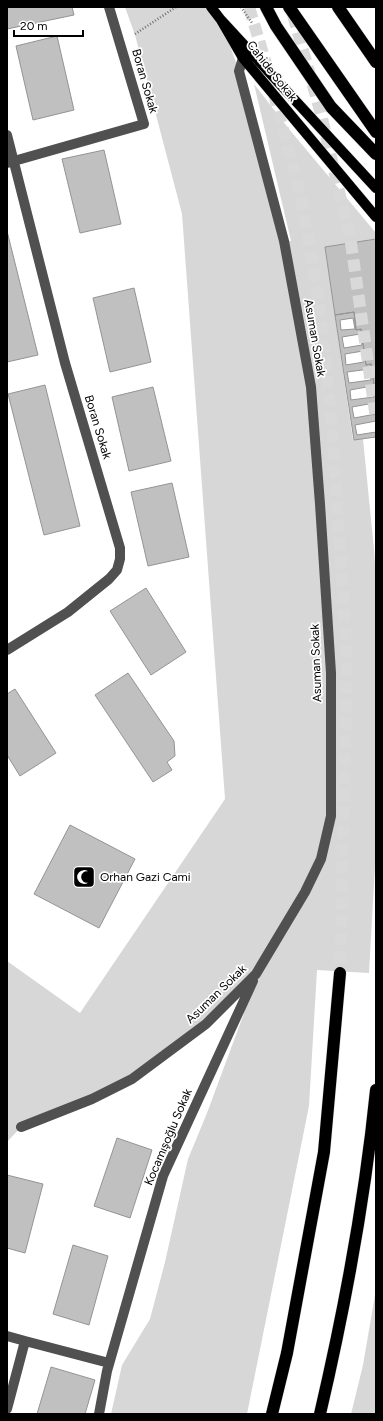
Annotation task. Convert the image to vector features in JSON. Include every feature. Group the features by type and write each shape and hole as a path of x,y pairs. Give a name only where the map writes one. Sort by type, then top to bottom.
{"highway":[{"path":"266,7 276,26 332,107 376,154"},
{"path":"289,7 376,132"},
{"path":"338,7 376,62"},
{"path":"272,1414 288,1353 324,1152 340,973"},
{"path":"320,1414 354,1248 372,1129 376,1090"}],"main road":[{"path":"211,7 221,20"},
{"name":"Cahide Sokak","path":"221,20 242,58 376,217"},
{"name":"Cahide Sokak","path":"221,20 376,188"}],"street":[{"name":"Boran Sokak","path":"10,162 144,124 109,7"},
{"name":"Asuman Sokak","path":"21,1127 92,1099 132,1079 206,1024 256,974 305,892 321,859 331,816 330,673 320,504 311,387 284,241 240,71 242,58"},
{"name":"Boran Sokak","path":"7,135 10,162 65,363 120,548 120,559 117,570 109,578 68,612 7,650"},
{"name":"Kocamışoğlu Sokak","path":"99,1414 109,1364 163,1176 256,974"},
{"path":"7,1336 109,1364"},
{"path":"7,1409 25,1342"}],"path":[{"path":"135,35 176,7"}],"shaded area":[{"path":"125,7 211,7 221,20 239,71 284,241 291,241 254,84 289,129 376,233 376,239 325,247 353,440 363,439 376,580 376,848 369,973 317,970 309,1106 247,1414 111,1414 122,1365 150,1319 165,1262 188,1159 207,1113 243,1016 255,974 206,1024 132,1079 21,1127 7,1142 7,961 80,1013 225,799 182,214 135,35"},
{"path":"376,1289 376,1414 351,1414 363,1365"}],"building":[{"path":"7,7 72,7 74,15 7,29"},
{"path":"57,36 74,110 33,120 16,46"},
{"path":"104,150 121,224 80,233 62,159"},
{"path":"7,231 38,355 7,362"},
{"path":"376,239 376,399 371,364 366,365 361,329 356,330 354,312 335,315 325,247"},
{"path":"134,288 151,362 110,372 93,298"},
{"path":"354,312 356,330 361,329 366,365 371,364 376,399 376,413 374,403 352,407 354,418 376,414 376,421 355,425 357,435 376,432 376,437 354,440 335,315","holes":["353,318 355,329 341,330 340,320","360,334 362,345 344,348 342,337","363,351 364,362 346,365 345,354","370,369 371,380 349,383 347,372","372,386 374,397 351,400 350,390"]},
{"path":"45,385 80,526 44,535 8,394"},
{"path":"153,387 171,461 129,471 112,397"},
{"path":"172,483 189,557 148,566 131,492"},
{"path":"146,588 186,652 151,675 110,611"},
{"path":"128,673 174,741 175,756 167,762 172,770 153,782 95,695"},
{"path":"15,689 56,753 20,776 7,755 7,694"},
{"name":"Orhan Gazi Cami","path":"70,825 135,859 99,928 34,894"},
{"path":"117,1138 152,1150 130,1218 94,1206"},
{"path":"7,1175 43,1184 25,1253 7,1248"},
{"path":"73,1245 108,1256 89,1325 53,1314"},
{"path":"51,1367 95,1380 85,1414 37,1414"}],"tunnel":[{"path":"249,7 267,67 303,207 318,297 332,425 347,661 340,973"},
{"path":"293,15 321,114 351,243 376,419"}],"place":[{"name":"Orhan Gazi Cami","path":"84,877"}]}
